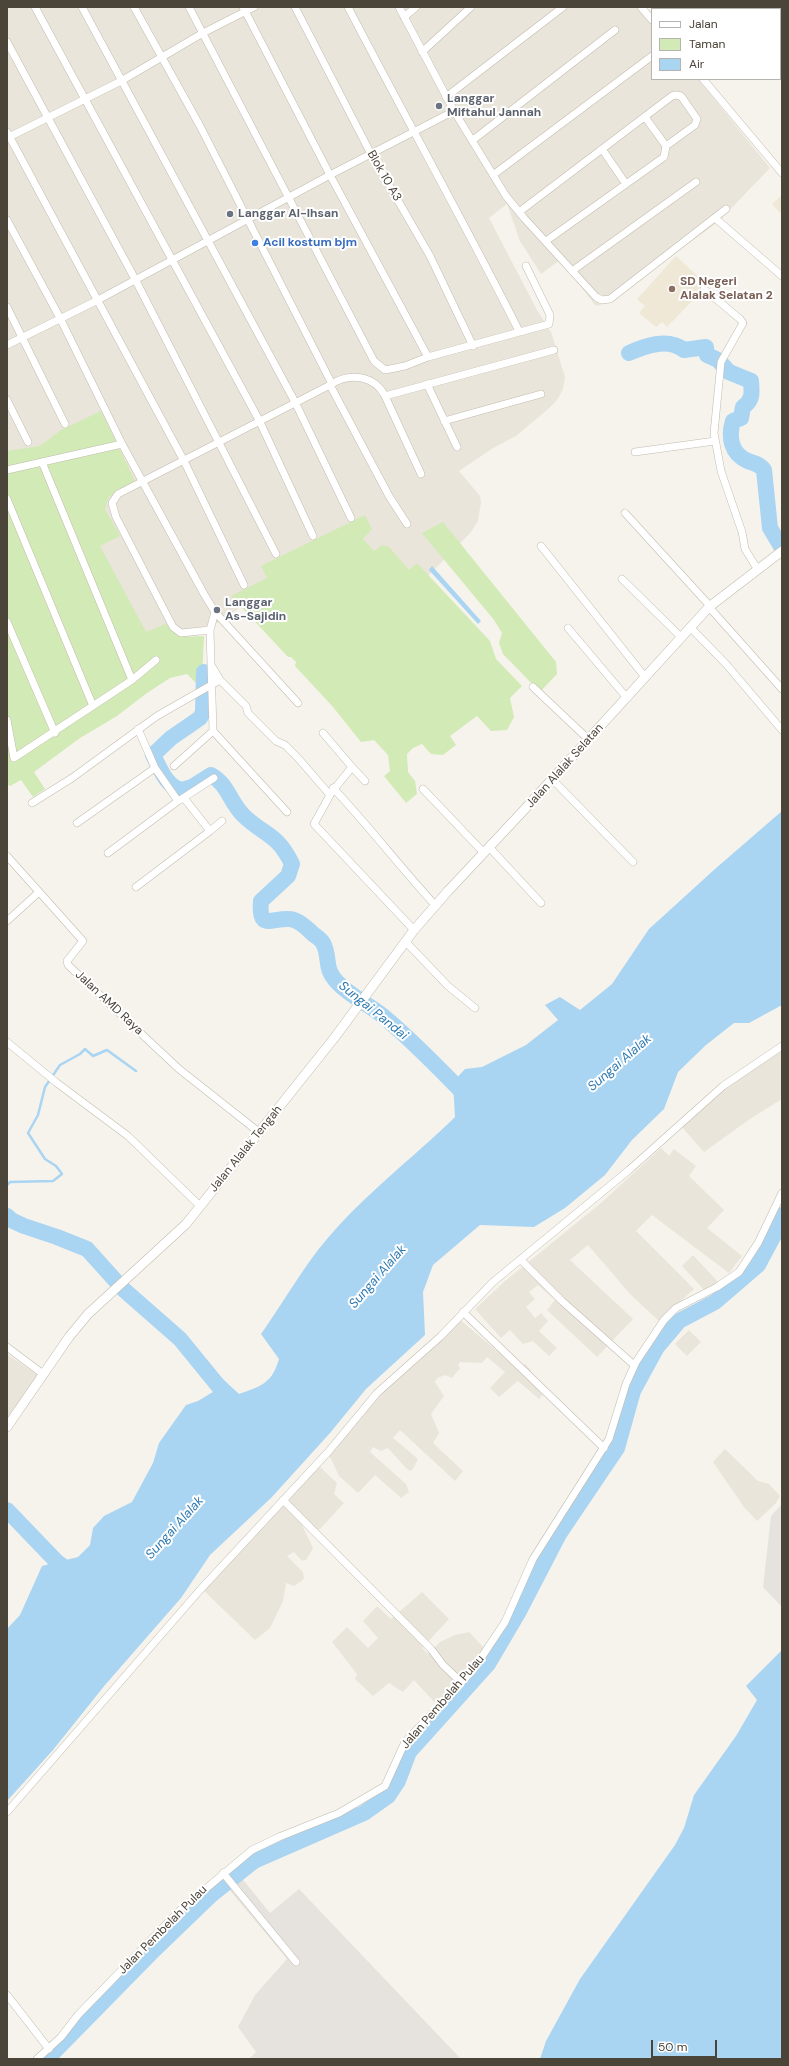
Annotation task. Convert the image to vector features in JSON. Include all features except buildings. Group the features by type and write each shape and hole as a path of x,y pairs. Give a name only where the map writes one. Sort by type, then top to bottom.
{"street":[{"path":"35,7 84,100 259,420 313,536"},
{"path":"82,7 295,402 351,518"},
{"path":"134,7 248,219 389,496 407,524"},
{"path":"189,7 377,365 384,370 405,366 428,357 473,346 519,331 549,324 551,318 526,266"},
{"path":"244,585 184,461 96,301 46,202 8,136 121,81 244,9 254,7"},
{"name":"Blok 10 A3","path":"295,7 371,154 430,256 473,346"},
{"path":"348,7 413,132 471,235 519,331"},
{"path":"399,7 446,97 493,175 519,212 596,297 602,300 610,299 726,209"},
{"path":"404,17 416,7"},
{"path":"422,52 471,7"},
{"path":"446,97 563,7"},
{"path":"641,7 651,19"},
{"path":"244,9 330,175 428,357"},
{"path":"473,140 615,30"},
{"path":"7,42 135,279 276,554"},
{"path":"493,175 651,57"},
{"path":"704,80 782,173"},
{"path":"519,212 645,117 676,95 681,96 697,119 695,125 666,146 664,157 546,241"},
{"path":"7,345 96,301 288,197 454,111"},
{"path":"645,117 666,146"},
{"path":"602,149 626,184"},
{"path":"572,271 696,182"},
{"path":"715,218 782,276"},
{"path":"7,220 60,318 122,444 204,594 215,612 298,703"},
{"path":"704,289 743,323 721,362 715,411 715,441 720,471 742,532 745,549 758,570"},
{"path":"7,307 65,424"},
{"path":"385,396 554,350"},
{"path":"210,630 181,633 173,627 116,517 112,507 114,499 118,494 144,482 259,420 331,384 351,377 359,376 373,384 385,396 421,474"},
{"path":"427,384 456,447"},
{"path":"444,421 541,394"},
{"path":"7,400 28,442"},
{"path":"635,452 715,441"},
{"path":"7,470 122,444"},
{"path":"42,462 132,680"},
{"path":"7,498 93,706"},
{"path":"625,513 782,689"},
{"path":"541,546 645,677"},
{"name":"Jalan Alalak Selatan","path":"362,1000 414,930 627,698 690,627 709,607 779,554"},
{"path":"622,580 681,637"},
{"path":"215,612 210,630 212,668 206,686 212,731 287,812"},
{"path":"7,622 54,732"},
{"path":"690,627 726,664 782,730"},
{"path":"568,628 627,698"},
{"path":"7,720 14,758 132,680 156,660"},
{"path":"212,668 220,680 242,701 248,713 276,741 285,746 363,820 382,845 436,906"},
{"path":"32,803 72,778 138,729 206,686 220,680"},
{"path":"533,687 588,740"},
{"path":"138,729 155,768 210,831"},
{"path":"174,766 212,731"},
{"path":"323,733 365,782"},
{"path":"352,767 331,791 314,824 414,930"},
{"path":"77,823 155,768"},
{"path":"108,853 181,799 214,778"},
{"path":"552,779 633,862"},
{"path":"423,789 541,903"},
{"path":"136,887 222,821"},
{"name":"Jalan AMD Raya","path":"7,856 82,942 67,961 68,965 179,1069 260,1133"},
{"path":"7,921 39,892"},
{"path":"405,941 448,986 475,1008"},
{"name":"Jalan Alalak Tengah","path":"7,1427 69,1337 88,1314 186,1224 260,1133 362,1000"},
{"path":"7,1042 51,1079 128,1136 200,1206"},
{"path":"7,1812 200,1590 328,1451 377,1393 441,1336 493,1282 629,1170 723,1086 782,1046"},
{"name":"Jalan Pembelah Pulau","path":"37,2059 49,2049 78,2015 178,1912 252,1850 339,1813 385,1786 405,1742 486,1653 505,1622 533,1559 604,1448 612,1430 626,1384 634,1365 668,1315 685,1303 717,1287 739,1272 758,1243 782,1193"},
{"path":"521,1260 562,1301 634,1365"},
{"path":"463,1312 604,1448"},
{"path":"7,1347 43,1374"},
{"path":"283,1500 431,1649 443,1665 461,1682"},
{"path":"223,1873 296,1962"},
{"path":"7,1995 49,2049"}],"shaded area":[{"path":"7,7 637,7 651,23 651,80 699,80 770,168 718,222 607,303 596,306 560,260 541,274 520,241 507,204 489,218 537,310 551,332 565,377 563,389 557,400 547,410 516,436 493,448 459,471 480,496 481,502 478,521 471,532 428,576 241,606 224,621 194,630 168,631 155,634 7,611"},
{"path":"782,195 782,215 772,204"},
{"name":"SD Negeri Alalak Selatan 2","path":"676,256 705,283 692,295 695,298 667,327 662,322 656,327 639,313 645,306 637,299"},
{"path":"782,1050 782,1099 750,1119 704,1152 681,1126 716,1094"},
{"path":"661,1148 669,1156 674,1149 696,1166 689,1176 724,1210 707,1228 742,1256 729,1273 652,1215 636,1231 694,1289 659,1321 631,1295 588,1245 570,1260 633,1319 597,1357 547,1310 555,1300 538,1285 529,1292 535,1299 526,1307 535,1318 541,1313 548,1321 539,1331 557,1348 549,1356 533,1341 523,1344 510,1330 501,1338 475,1309 504,1282 601,1203"},
{"path":"693,1255 719,1283 708,1294 682,1266"},
{"path":"459,1319 515,1366 525,1364 531,1370 526,1376 544,1393 539,1399 518,1381 499,1397 490,1388 505,1372 487,1357 482,1363 460,1362 458,1365 460,1368 452,1378 445,1375 437,1378 435,1382 444,1396 431,1414 439,1433 433,1443 463,1471 455,1481 400,1430 393,1438 418,1459 413,1469 410,1471 406,1468 388,1448 381,1451 373,1447 370,1452 406,1484 409,1492 401,1498 375,1475 358,1493 339,1476 330,1457 326,1456 320,1467 337,1483 334,1494 344,1503 320,1529 316,1530 300,1521 313,1548 306,1560 302,1561 294,1552 287,1556 303,1572 304,1579 294,1586 286,1583 283,1601 270,1628 255,1640 200,1587 315,1465 337,1435 371,1398"},
{"path":"689,1330 701,1342 687,1356 675,1344"},
{"path":"7,1354 39,1376 7,1423"},
{"path":"725,1449 758,1481 769,1484 780,1496 776,1503 757,1521 744,1507 713,1462"},
{"path":"782,1504 782,1607 763,1587 771,1516"},
{"path":"422,1592 449,1619 422,1648 428,1654 440,1642 455,1635 469,1632 485,1649 460,1683 438,1706 414,1680 403,1692 389,1683 373,1696 355,1679 357,1674 332,1642 347,1627 368,1648 378,1638 363,1621 377,1606 391,1619"},
{"path":"240,1876 270,1913 299,1889 461,2059 249,2059 256,2052 238,2027 255,1995 287,1959 228,1888"}],"green space":[{"path":"101,411 136,483 109,497 105,509 120,536 100,546 146,632 165,624 174,632 183,636 204,636 202,679 197,684 187,674 170,678 147,693 117,716 80,738 34,772 45,789 33,797 21,780 10,786 7,784 7,451 40,446 61,430"},
{"path":"365,515 372,529 363,539 374,551 382,545 389,547 409,570 417,563 490,641 496,659 522,686 510,698 514,717 507,730 491,731 477,716 450,736 456,745 443,755 431,754 422,744 413,748 407,754 408,772 415,781 417,794 406,803 384,776 390,771 388,755 374,740 361,742 333,707 295,666 296,662 291,657 288,657 231,596 267,578 261,566"},
{"path":"443,522 556,662 557,674 540,692 503,654 499,643 502,633 494,620 422,533"}],"water":[{"path":"432,566 481,621 478,624 429,570"},
{"name":"Sungai Alalak","path":"782,811 782,1005 749,1023 734,1023 706,1045 678,1072 664,1109 632,1140 605,1175 565,1208 534,1227 480,1225 433,1265 423,1292 425,1335 366,1389 330,1433 271,1498 210,1555 181,1598 105,1685 53,1750 7,1801 7,1629 20,1615 42,1566 78,1557 90,1545 93,1528 104,1516 132,1502 153,1463 159,1443 186,1405 198,1401 213,1392 202,1375 212,1369 239,1394 260,1386 269,1379 279,1359 261,1334 310,1261 327,1239 373,1191 455,1117 453,1082 465,1069 482,1067 526,1045 558,1020 545,1005 560,997 580,1010 612,984 649,929"},
{"path":"782,1650 782,2059 540,2059 546,2041 580,1979 675,1845 684,1828 694,1795 736,1736 757,1700 746,1686"}],"waterway":[{"path":"629,353 643,347 657,344 671,344 684,350 706,347 707,355 718,360 729,372 751,381 752,393 749,402 743,407 741,418 733,421 731,439 734,449 742,458 759,465 764,470 770,528 782,548"},
{"name":"Sungai Pandai","path":"204,672 203,712 200,718 171,738 153,755 164,776 172,785 182,790 192,787 211,775 225,788 239,811 251,823 276,840 292,864 288,876 261,901 261,910 264,920 295,920 319,939 323,943 327,953 330,972 337,982 348,992 383,1016 427,1056 468,1098"},
{"path":"7,1185 10,1182 53,1181 62,1174 56,1166 45,1159 28,1133 38,1115 45,1087 60,1065 80,1054 85,1049 93,1056 107,1050 136,1071"},
{"path":"47,2059 154,1950 211,1895 254,1861 364,1813 388,1796 398,1781 409,1752 488,1664 518,1613 559,1534 617,1448 633,1391 657,1347 679,1321 715,1302 758,1265 774,1235 782,1215"},
{"path":"7,1216 11,1220 24,1226 87,1249 123,1289 180,1339 220,1388"},
{"path":"7,1510 57,1562 73,1574"}],"place":[{"name":"Langgar Miftahul Jannah","path":"439,106"},
{"name":"Langgar Al-Ihsan","path":"230,214"},
{"name":"Acil kostum bjm","path":"255,243"},
{"name":"SD Negeri Alalak Selatan 2","path":"672,289"},
{"name":"Langgar As-Sajidin","path":"217,610"}]}
